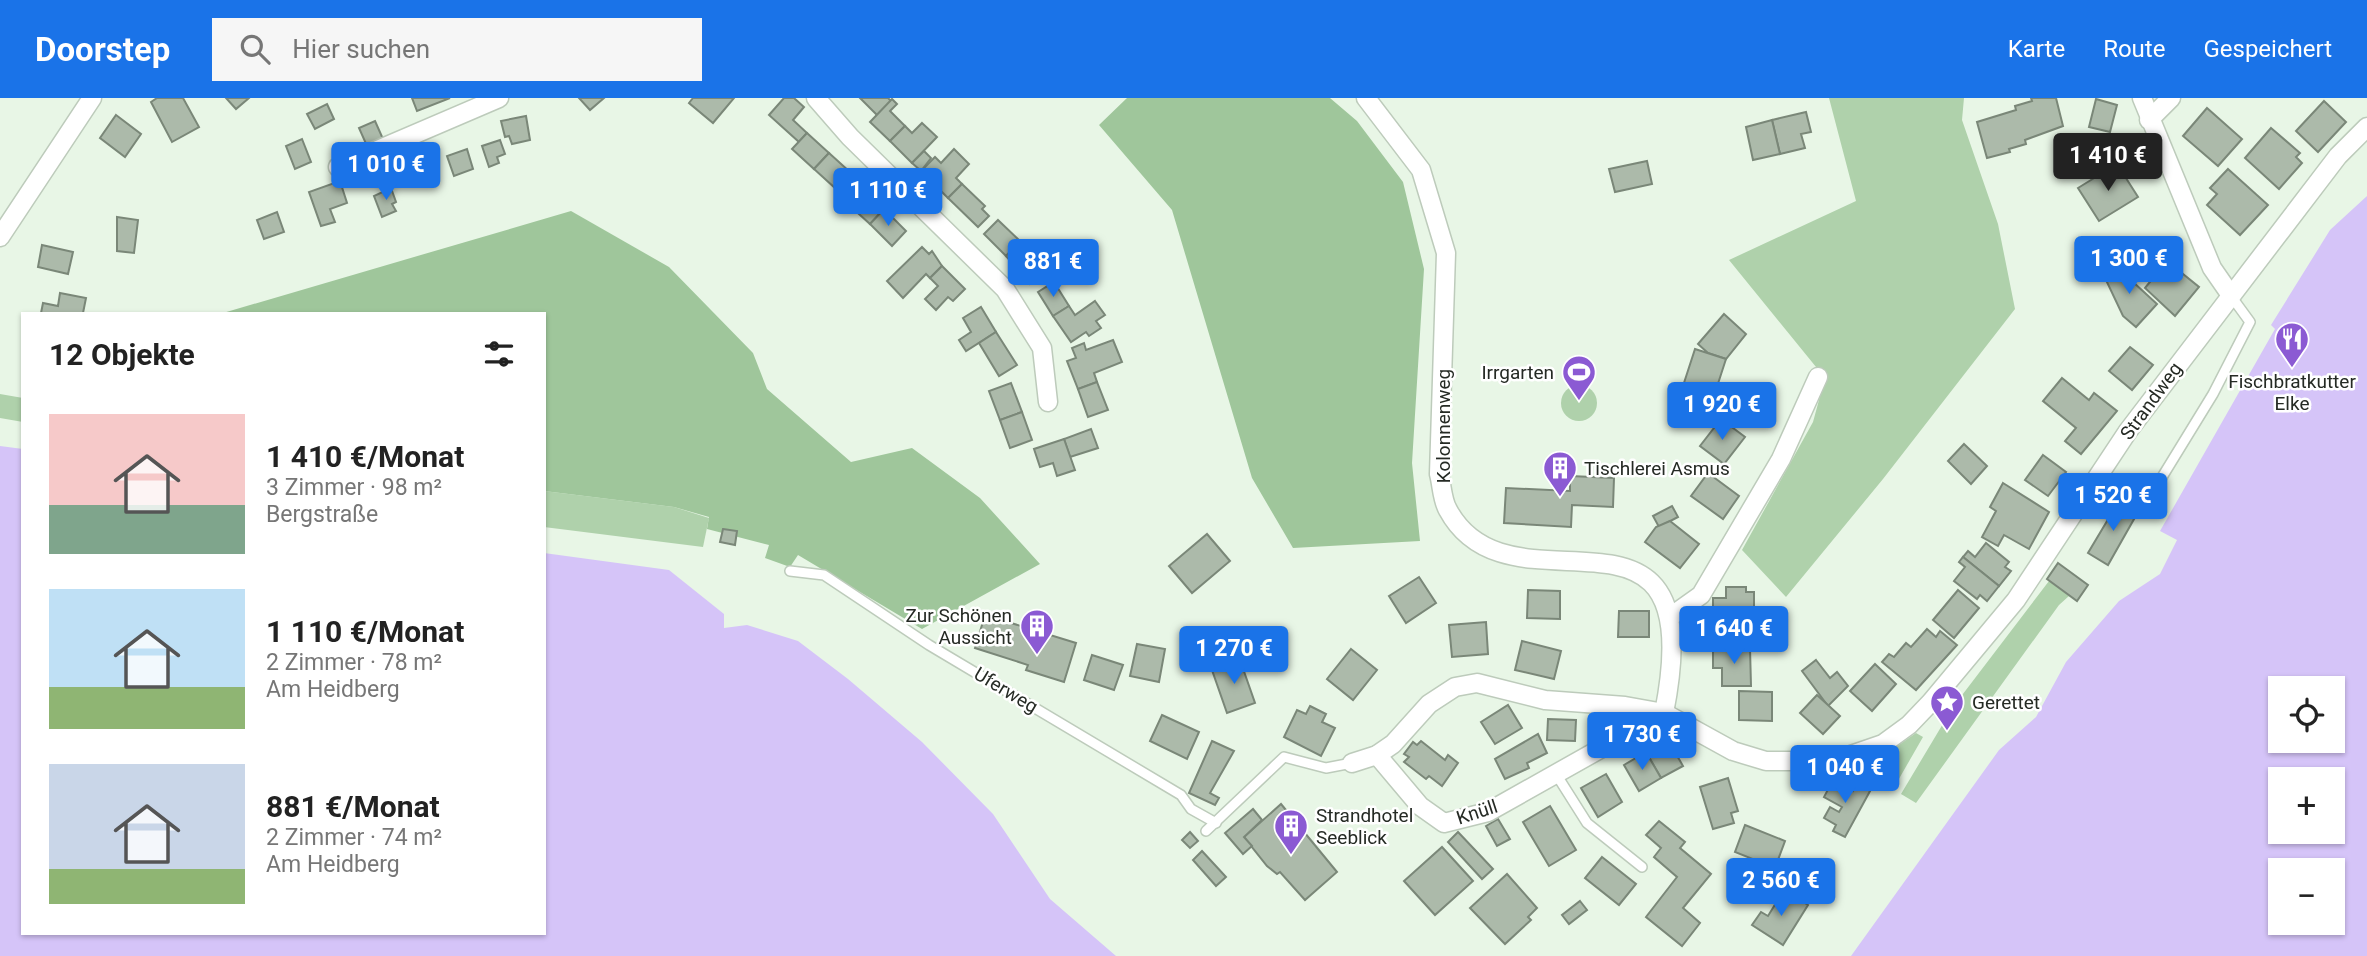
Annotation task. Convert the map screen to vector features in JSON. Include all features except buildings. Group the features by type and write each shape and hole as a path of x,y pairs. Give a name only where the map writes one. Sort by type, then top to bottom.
{"street":[{"path":"0,237 92,98"},
{"path":"338,167 499,98"},
{"path":"816,98 850,137 1005,289 1042,348 1048,402"},
{"name":"Kolonnenweg","path":"1366,98 1421,170 1446,253 1439,474 1447,509 1464,533 1490,550 1525,557 1616,564 1632,568 1656,586 1670,617 1669,689 1664,713"},
{"path":"2142,98 2212,268 2230,294"},
{"path":"2149,120 2171,98"},
{"name":"Strandweg","path":"1377,755 1393,744 1429,704 1455,687 1477,683 1545,699 1625,706 1664,713 1733,751 1766,761 1810,761 1848,756 1883,744 1909,725 1931,702 2017,600 2095,478 2230,294 2338,156 2367,127"},
{"path":"1670,617 1701,595 1781,459 1818,377"},
{"name":"Knüll","path":"1377,755 1420,806 1444,823 1488,812 1664,713"},
{"path":"1352,763 1377,755"}],"lane":[{"path":"2095,478 2115,490 2148,500 2213,394 2250,322 2230,294"},
{"name":"Uferweg","path":"790,571 824,575 929,645 1181,795 1191,808 1216,823"},
{"path":"1206,831 1284,757 1326,768 1352,763"},
{"path":"1556,774 1587,823 1642,867"}],"green space":[{"path":"1127,98 1330,98 1357,121 1403,182 1424,269 1412,463 1420,541 1293,548 1252,478 1172,210 1099,125"},
{"path":"1829,98 1964,98 1962,120 1998,224 2015,309 1883,479 1786,597 1742,550 1813,422 1825,378 1729,260 1856,201"},
{"path":"571,211 669,267 753,353 767,389 851,462 912,448 980,498 1040,564 922,629 798,555 790,567 765,558 769,545 707,529 709,517 674,507 546,491 546,312 226,312"},
{"name":"Irrgarten","path":"1579,385 1591,391 1597,403 1591,415 1579,421 1567,415 1561,403 1567,391"},
{"path":"0,394 21,398 21,422 0,418"},
{"path":"546,491 674,507 709,518 703,547 546,527"},
{"path":"2049,581 2069,596 2059,605 1916,803 1901,794 1953,707"},
{"path":"1916,733 1923,737 1892,791 1847,770 1890,751"}],"shaded area":[{"path":"2367,196 2367,956 1851,956 1999,750 2036,717 2066,662 2119,601 2160,574 2177,540 2160,531 2275,329 2271,325 2330,230"},
{"path":"0,446 21,449 21,935 546,935 546,553 669,570 724,614 724,628 747,625 798,641 848,679 922,742 993,814 1050,899 1116,956 0,956"}],"place":[{"name":"Fischbratkutter Elke","path":"2292,369"},
{"name":"Irrgarten","path":"1579,402"},
{"name":"Tischlerei Asmus","path":"1560,498"},
{"name":"Zur Schönen Aussicht","path":"1037,656"},
{"name":"Gerettet","path":"1947,732"},
{"name":"Strandhotel Seeblick","path":"1291,856"}]}
